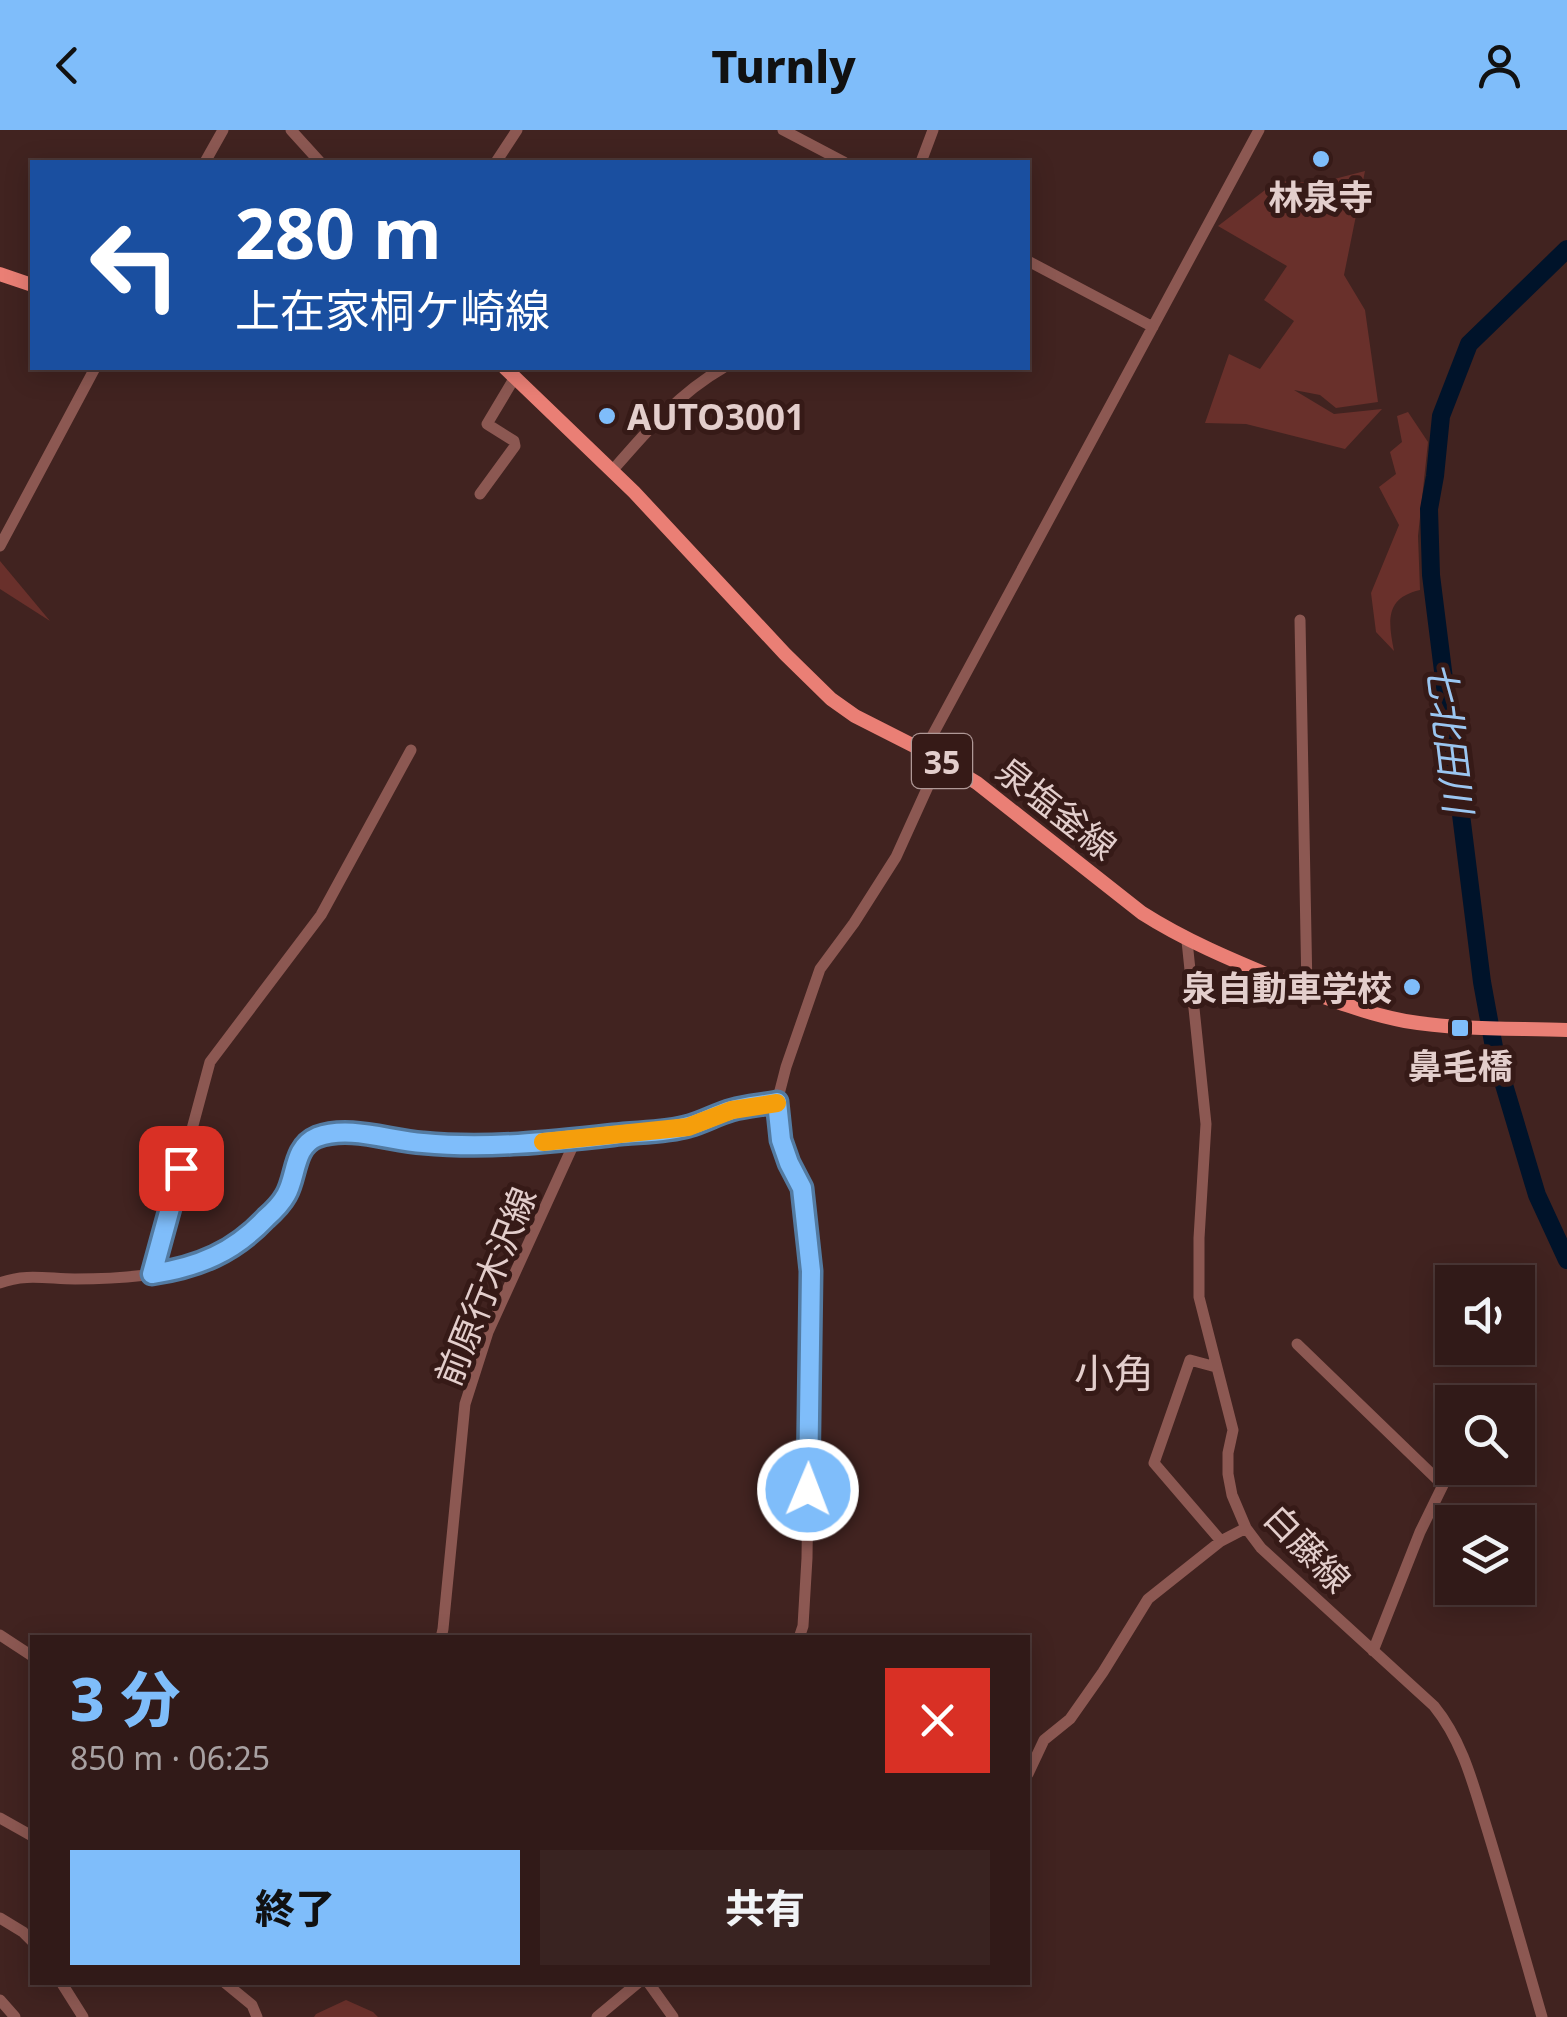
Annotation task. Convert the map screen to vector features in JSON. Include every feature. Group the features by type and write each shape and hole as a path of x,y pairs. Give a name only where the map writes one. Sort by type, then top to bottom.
{"main road":[{"path":"0,274 30,284"},
{"name":"泉塩釜線","path":"510,372 612,471 818,688 855,716 977,783 1142,913 1187,941 1380,1016 1460,1026 1567,1030"}],"street":[{"path":"206,160 223,130"},
{"path":"292,130 318,160"},
{"path":"497,160 517,130"},
{"path":"783,130 840,160"},
{"path":"922,160 933,130"},
{"path":"924,751 1259,130"},
{"path":"1030,261 1153,327"},
{"path":"0,546 94,370"},
{"path":"612,471 654,424 719,370"},
{"path":"480,494 515,446 514,441 488,424 510,372"},
{"path":"1300,620 1307,990"},
{"path":"152,1274 210,1062 321,915 410,750"},
{"path":"800,1635 806,1558 811,1271 802,1188 781,1140 777,1102 820,969 896,857 940,760"},
{"name":"白藤線","path":"1187,941 1206,1124 1199,1297 1233,1430 1228,1474 1238,1512 1262,1548 1449,1724 1459,1742 1542,2017"},
{"path":"0,1282 20,1277 75,1279 152,1274 228,1251 281,1203 298,1155 317,1137 368,1134 420,1143 480,1146 576,1139 688,1127 732,1110 777,1102"},
{"name":"前原行木沢線","path":"442,1635 465,1404 488,1332 576,1139"},
{"path":"1296,1344 1444,1485 1420,1532 1373,1651"},
{"path":"1216,1367 1190,1360 1154,1463 1221,1541"},
{"path":"1030,1770 1044,1740 1070,1718 1148,1599 1221,1541 1246,1528"},
{"path":"0,1635 30,1655"},
{"path":"0,1818 30,1835"},
{"path":"0,1918 30,1939"},
{"path":"62,1985 83,2017"},
{"path":"228,1985 252,2005 258,2017"},
{"path":"597,2017 635,1985"},
{"path":"650,1985 674,2017"},
{"path":"0,2000 15,2017"}],"shaded area":[{"path":"1365,171 1344,275 1365,310 1378,402 1336,408 1320,395 1294,390 1334,414 1382,409 1345,449 1246,424 1205,423 1229,354 1260,369 1294,321 1264,300 1287,266 1218,226 1277,181 1319,183"},
{"path":"1408,412 1428,442 1418,536 1420,590 1400,599 1392,612 1394,651 1376,632 1371,593 1399,525 1379,487 1396,474 1390,452 1402,442 1397,416"},
{"path":"0,561 50,621 0,589"},
{"path":"346,2000 378,2017 314,2017 316,2014"}],"waterway":[{"name":"七北田川","path":"1567,249 1469,344 1441,416 1429,509 1431,575 1482,982 1496,1058 1537,1195 1567,1260"}],"slow traffic":[{"path":"543,1142 688,1127 732,1110 777,1103"}],"place":[{"name":"林泉寺","path":"1321,159"},
{"name":"AUTO3001","path":"607,416"},
{"name":"泉自動車学校","path":"1412,987"},
{"name":"鼻毛橋","path":"1460,1028"}],"district":[{"name":"小角","path":"1114,1372"}],"route":[{"path":"181,1168 152,1274 196,1264 228,1251 252,1233 281,1203 298,1155 317,1137 368,1134 420,1143 480,1146 541,1142 688,1127 732,1110 777,1102 781,1140 802,1188 811,1271 808,1490"}]}
